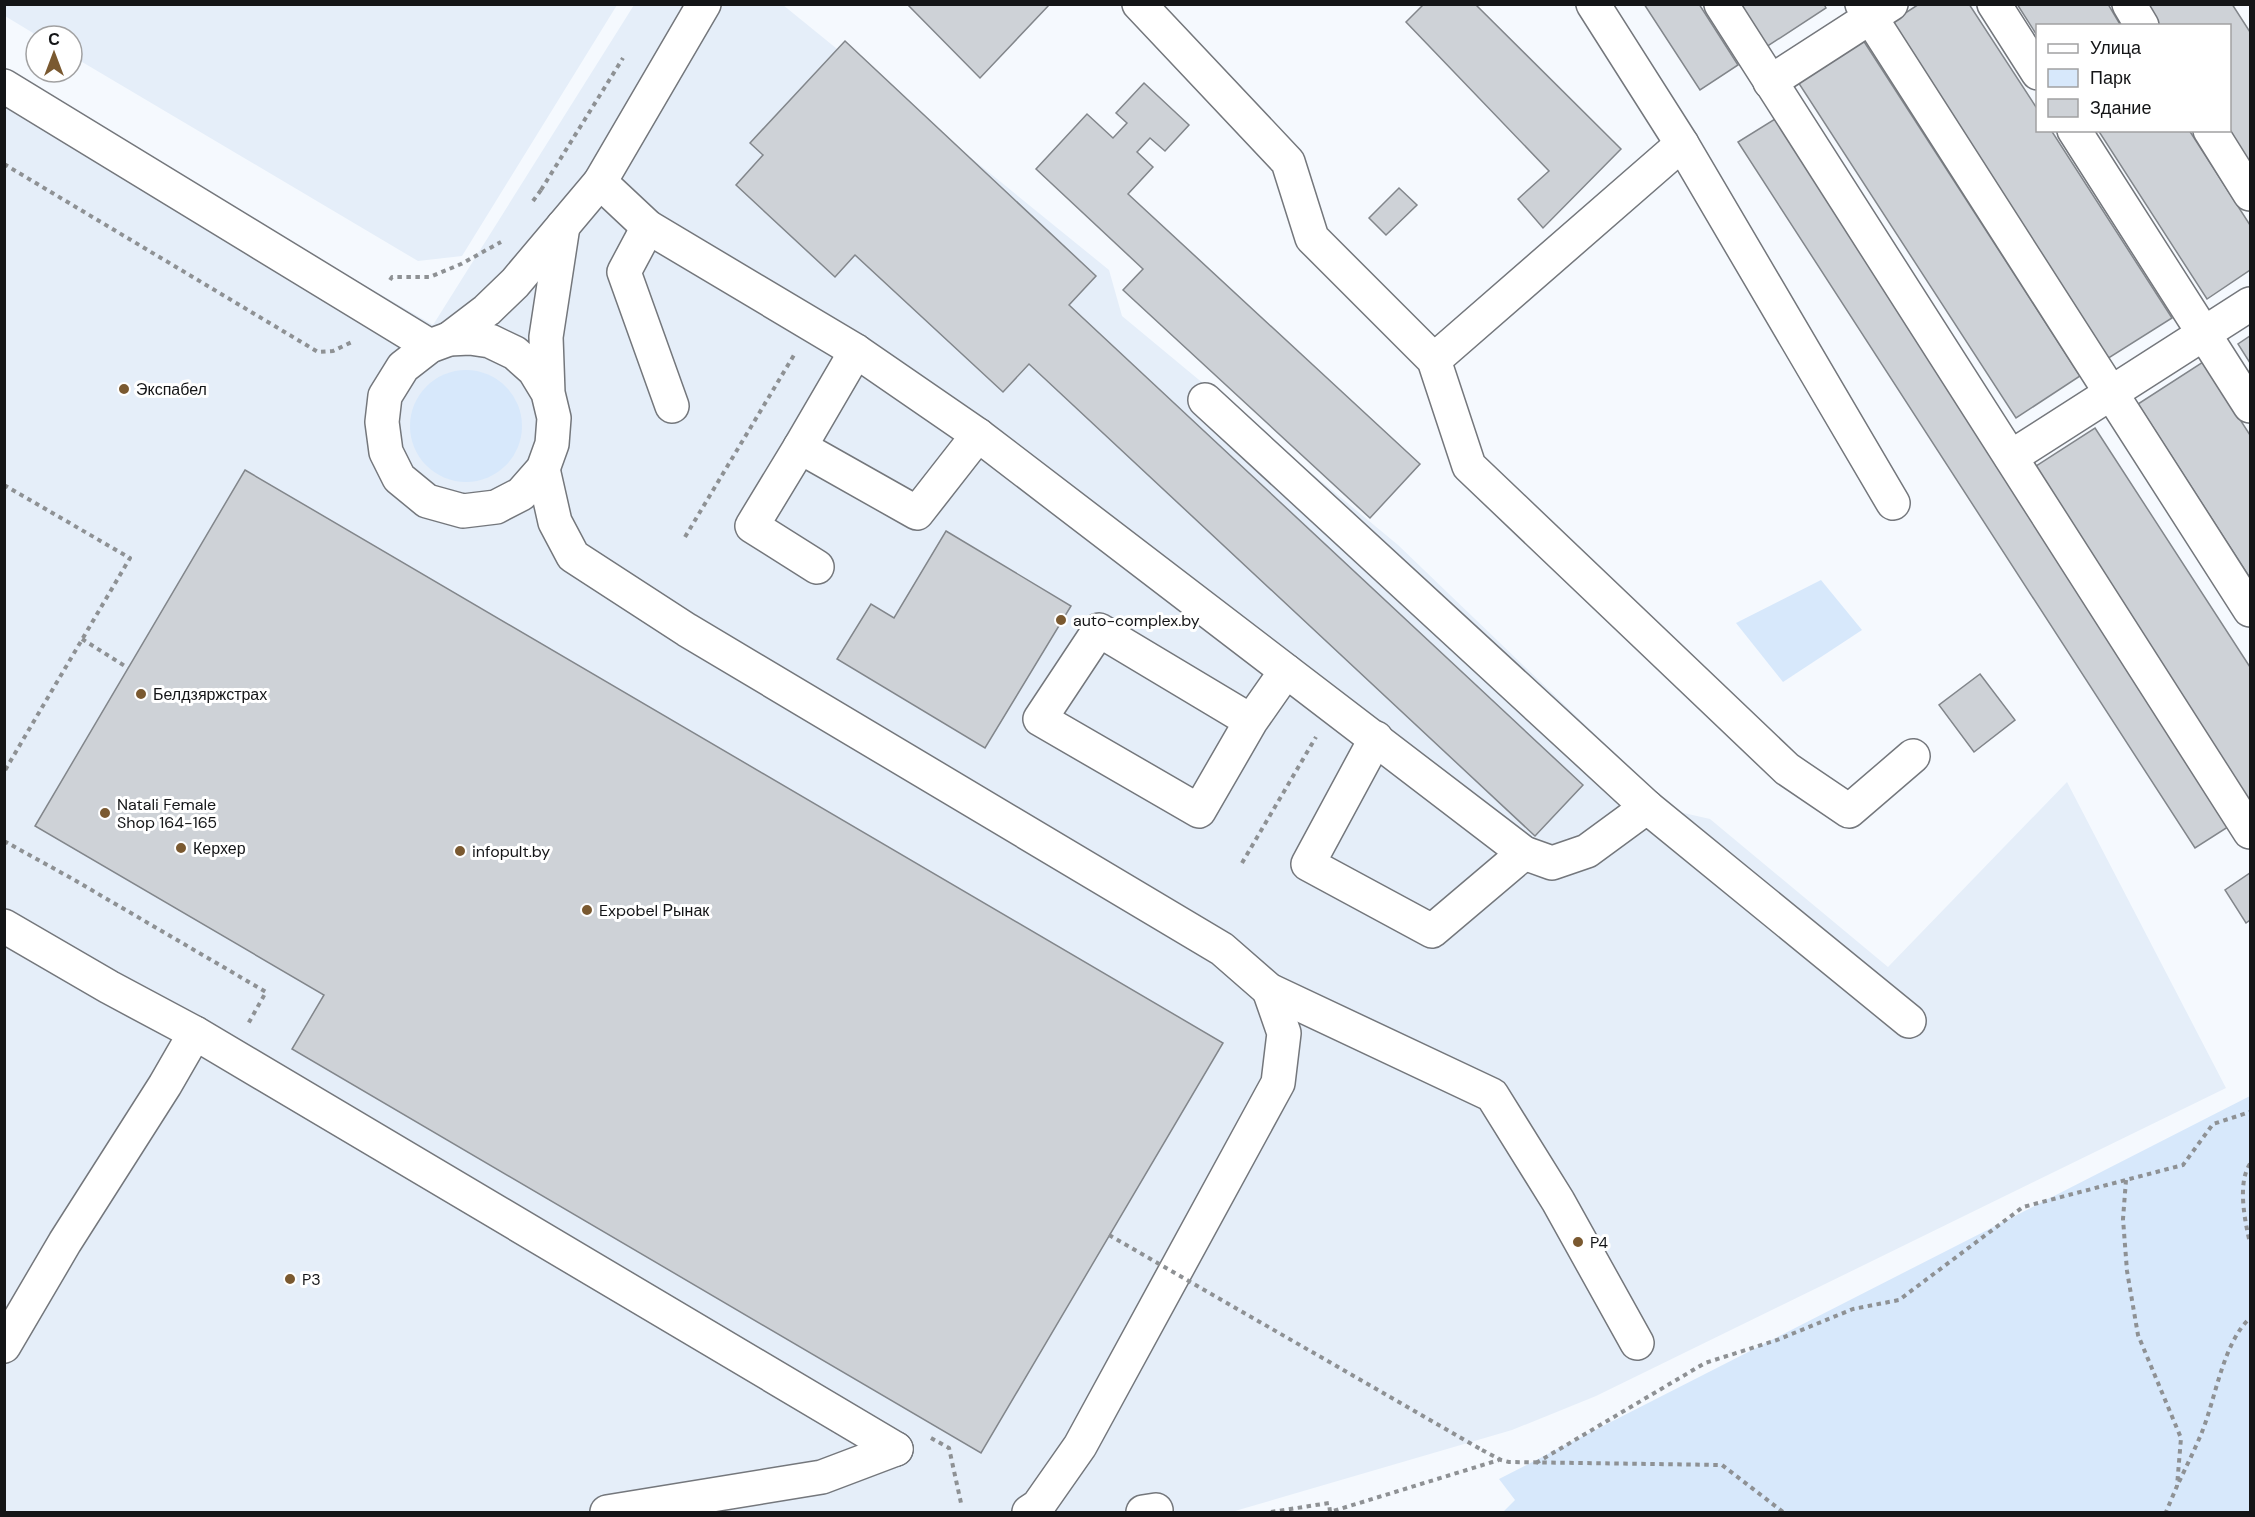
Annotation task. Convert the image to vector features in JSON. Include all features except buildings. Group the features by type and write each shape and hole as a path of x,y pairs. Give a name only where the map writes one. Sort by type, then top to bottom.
{"lane":[{"path":"569,219 546,337 548,393 554,418 552,444 543,470 521,494 496,507 463,511 428,501 399,478 386,452 382,422 385,396 403,367 487,310 515,283 600,182 704,4"},
{"path":"1139,4 1288,162 1312,238 1434,360 1469,466 1787,769 1848,811 1913,756"},
{"path":"1593,4 1683,144 1893,503"},
{"path":"1720,4 2250,832"},
{"path":"1994,4 2036,71"},
{"path":"2129,4 2141,24"},
{"path":"1770,82 1874,9 2111,393 2250,610"},
{"path":"4,86 373,311 440,343 470,338 490,341 514,352 534,370 548,393"},
{"path":"2075,132 2250,406"},
{"path":"2211,132 2250,194"},
{"path":"1434,360 1683,144"},
{"path":"600,182 648,228 856,351 978,435 1524,853 1552,863 1587,851 1647,807"},
{"path":"648,228 624,272 672,406"},
{"path":"2011,458 2250,304"},
{"path":"817,567 752,526 856,351"},
{"path":"1205,400 1647,807 1909,1021"},
{"path":"800,447 917,513 978,435"},
{"path":"543,470 555,522 573,556 687,630 1222,949 1269,990 1492,1095 1558,1201 1636,1343"},
{"path":"1251,721 1099,630 1040,719 1199,811 1251,721 1286,671"},
{"path":"1376,738 1308,864 1432,931 1524,853"},
{"path":"4,926 109,987 195,1033 896,1449 822,1477 607,1512"},
{"path":"1029,1512 1038,1506 1080,1446 1278,1083 1284,1033 1269,990"},
{"path":"4,1346 65,1242 165,1085 195,1033"}],"path":[{"path":"527,210 624,58"},
{"path":"4,164 318,352 333,351 357,339 392,276 430,276 461,264 506,238"},
{"path":"541,190 569,219"},
{"path":"685,537 812,325"},
{"path":"4,485 130,558 4,772"},
{"path":"82,639 128,668"},
{"path":"1242,863 1333,708"},
{"path":"4,841 266,992"},
{"path":"1536,1463 1706,1363 1777,1340 1853,1309 1899,1300 2023,1207 2183,1165 2213,1124 2250,1112"},
{"path":"2250,1164 2246,1169 2243,1193 2245,1223 2250,1244"},
{"path":"2126,1179 2123,1219 2127,1271 2138,1335 2181,1438 2177,1486"},
{"path":"1108,1235 1501,1460"},
{"path":"2166,1512 2202,1432 2229,1348 2250,1318"},
{"path":"930,1437 949,1448 961,1503"},
{"path":"1271,1512 1329,1503 1330,1512 1501,1460 1536,1463 1722,1466 1783,1512"}],"shaded area":[{"path":"5,4 617,4 462,256 418,261 84,63 84,24 24,24 24,28 5,16"},
{"path":"634,5 783,5 1109,270 1122,316 1398,545 1675,811 1710,819 1888,967 2067,782 2226,1088 1596,1396 1512,1430 1235,1511 5,1512 5,75 433,325"}],"green space":[{"path":"466,370 487,374 506,386 518,405 522,426 518,447 506,466 487,478 466,482 445,478 426,466 414,447 410,426 414,405 426,386 445,374"},
{"path":"1821,580 1862,630 1783,682 1736,623"},
{"path":"2250,1096 2250,1512 1503,1512 1515,1500 1499,1479"}],"place":[{"name":"Экспабел","path":"124,389"},
{"name":"auto-complex.by","path":"1061,620"},
{"name":"Белдзяржстрах","path":"141,694"},
{"name":"Natali Female Shop 164-165","path":"105,813"},
{"name":"Керхер","path":"181,848"},
{"name":"infopult.by","path":"460,851"},
{"name":"Expobel Рынак","path":"587,910"},
{"name":"P4","path":"1578,1242"},
{"name":"P3","path":"290,1279"}]}
